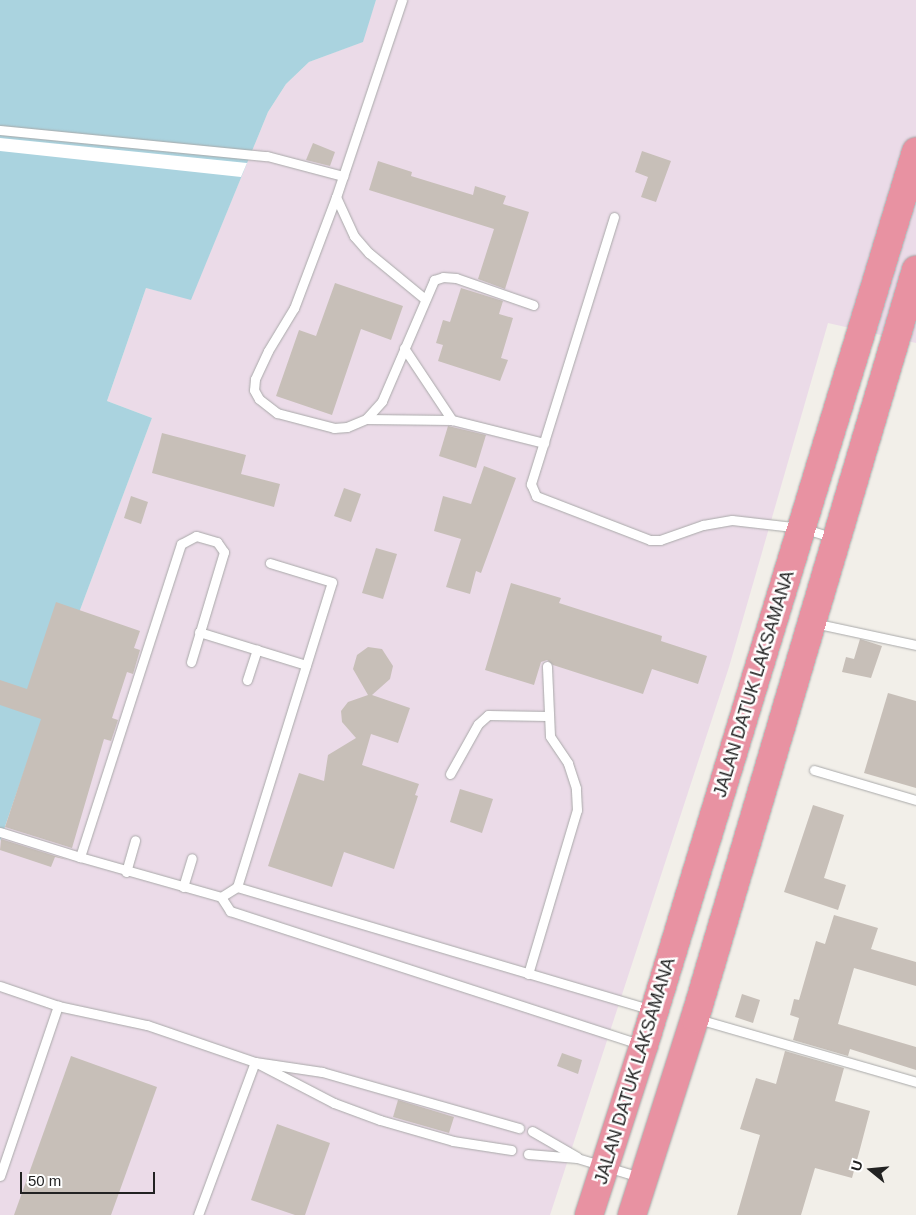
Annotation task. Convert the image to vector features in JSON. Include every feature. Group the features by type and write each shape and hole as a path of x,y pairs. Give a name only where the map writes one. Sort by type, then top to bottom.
{"highway":[{"name":"JALAN DATUK LAKSAMANA","path":"589,1215 644,1045 916,152"},
{"path":"632,1215 695,1018 916,270"}],"lane":[{"path":"402,0 336,197 294,308 265,358 255,379 254,390 259,399 278,413 334,428 347,427 366,419 452,420 544,443"},
{"path":"0,130 267,156 343,176"},
{"path":"336,197 354,236 368,253 425,299"},
{"path":"614,217 531,484 536,496 650,540 660,540 718,521 802,528 837,539"},
{"path":"366,419 382,401 434,280 443,277 456,278 533,306"},
{"path":"404,348 452,420"},
{"path":"80,857 181,544 196,536 217,542 224,552 191,662"},
{"path":"221,897 237,887 332,582 270,563"},
{"path":"812,623 916,645"},
{"path":"199,632 306,665"},
{"path":"247,680 257,650"},
{"path":"528,974 577,810 576,788 568,763 550,736 547,716 547,666"},
{"path":"450,774 478,724 488,715 547,716"},
{"path":"814,770 916,800"},
{"path":"0,832 126,872 221,897 230,911 644,1045"},
{"path":"126,872 135,840"},
{"path":"183,887 192,858"},
{"path":"237,887 654,1011"},
{"path":"0,986 58,1006 147,1024 255,1062 334,1103 380,1120 453,1141 511,1150"},
{"path":"0,1176 58,1006"},
{"path":"695,1018 916,1082"},
{"path":"255,1062 322,1072 519,1128"},
{"path":"198,1215 255,1062"},
{"path":"532,1131 577,1158"},
{"path":"528,1154 577,1158 643,1178"}],"shaded area":[{"path":"376,0 916,0 916,343 828,323 729,667 550,1215 0,1215 0,841 80,610 152,418 107,401 146,288 191,299 268,112 286,84 309,62 362,42"}],"water":[{"path":"0,0 376,0 363,42 309,62 286,84 268,112 191,300 146,288 107,401 152,418 80,610 0,841"}],"pier":[{"path":"0,138 247,163 241,177 0,151"}],"building":[{"path":"313,143 335,152 330,166 306,160"},
{"path":"642,151 671,161 656,202 641,197 648,177 635,172"},
{"path":"378,161 412,172 411,176 473,195 475,186 506,196 503,204 529,212 505,289 478,279 494,229 369,190"},
{"path":"335,283 403,306 391,340 361,329 332,415 276,396 299,330 316,336"},
{"path":"461,288 503,301 499,314 513,318 501,358 508,360 500,381 438,361 443,345 436,343 443,320 450,322"},
{"path":"448,426 486,435 476,468 439,456"},
{"path":"162,433 246,455 241,474 280,484 274,507 152,473"},
{"path":"484,466 516,478 481,573 476,571 470,594 446,587 461,539 434,531 443,496 471,504"},
{"path":"344,488 361,494 351,522 334,516"},
{"path":"131,496 148,502 141,524 124,518"},
{"path":"376,548 397,554 383,599 362,593"},
{"path":"511,583 561,598 559,603 662,636 661,641 707,656 698,684 652,669 643,694 553,665 547,660 541,662 534,685 485,670"},
{"path":"56,602 140,631 134,648 140,650 133,674 127,672 112,718 118,720 111,741 104,739 72,848 5,827 41,719 0,705 0,680 27,689"},
{"path":"860,639 882,646 871,678 842,672 846,657 854,659"},
{"path":"368,647 382,649 393,666 390,679 372,695 410,708 398,743 371,734 362,765 419,784 415,795 418,796 394,869 344,852 332,887 268,866 299,773 324,781 328,755 356,738 342,722 341,711 348,702 368,695 353,669 357,655"},
{"path":"888,693 916,701 916,788 864,773"},
{"path":"460,789 493,799 482,833 450,822"},
{"path":"813,805 844,815 824,878 846,885 838,910 784,892"},
{"path":"1,839 68,860 55,857 51,867 0,850"},
{"path":"834,915 878,928 871,949 916,962 916,986 854,968 838,1024 916,1047 916,1070 850,1049 848,1056 793,1040 799,1018 790,1015 794,999 799,1000 816,941 825,944"},
{"path":"742,994 760,1000 753,1023 735,1017"},
{"path":"785,1051 844,1068 835,1101 870,1111 852,1178 815,1168 801,1215 737,1215 760,1135 740,1129 756,1078 776,1084"},
{"path":"562,1053 582,1060 578,1074 557,1066"},
{"path":"71,1056 157,1087 111,1215 14,1215"},
{"path":"398,1100 454,1117 449,1133 393,1117"},
{"path":"277,1124 330,1143 305,1215 295,1215 251,1200"}]}
